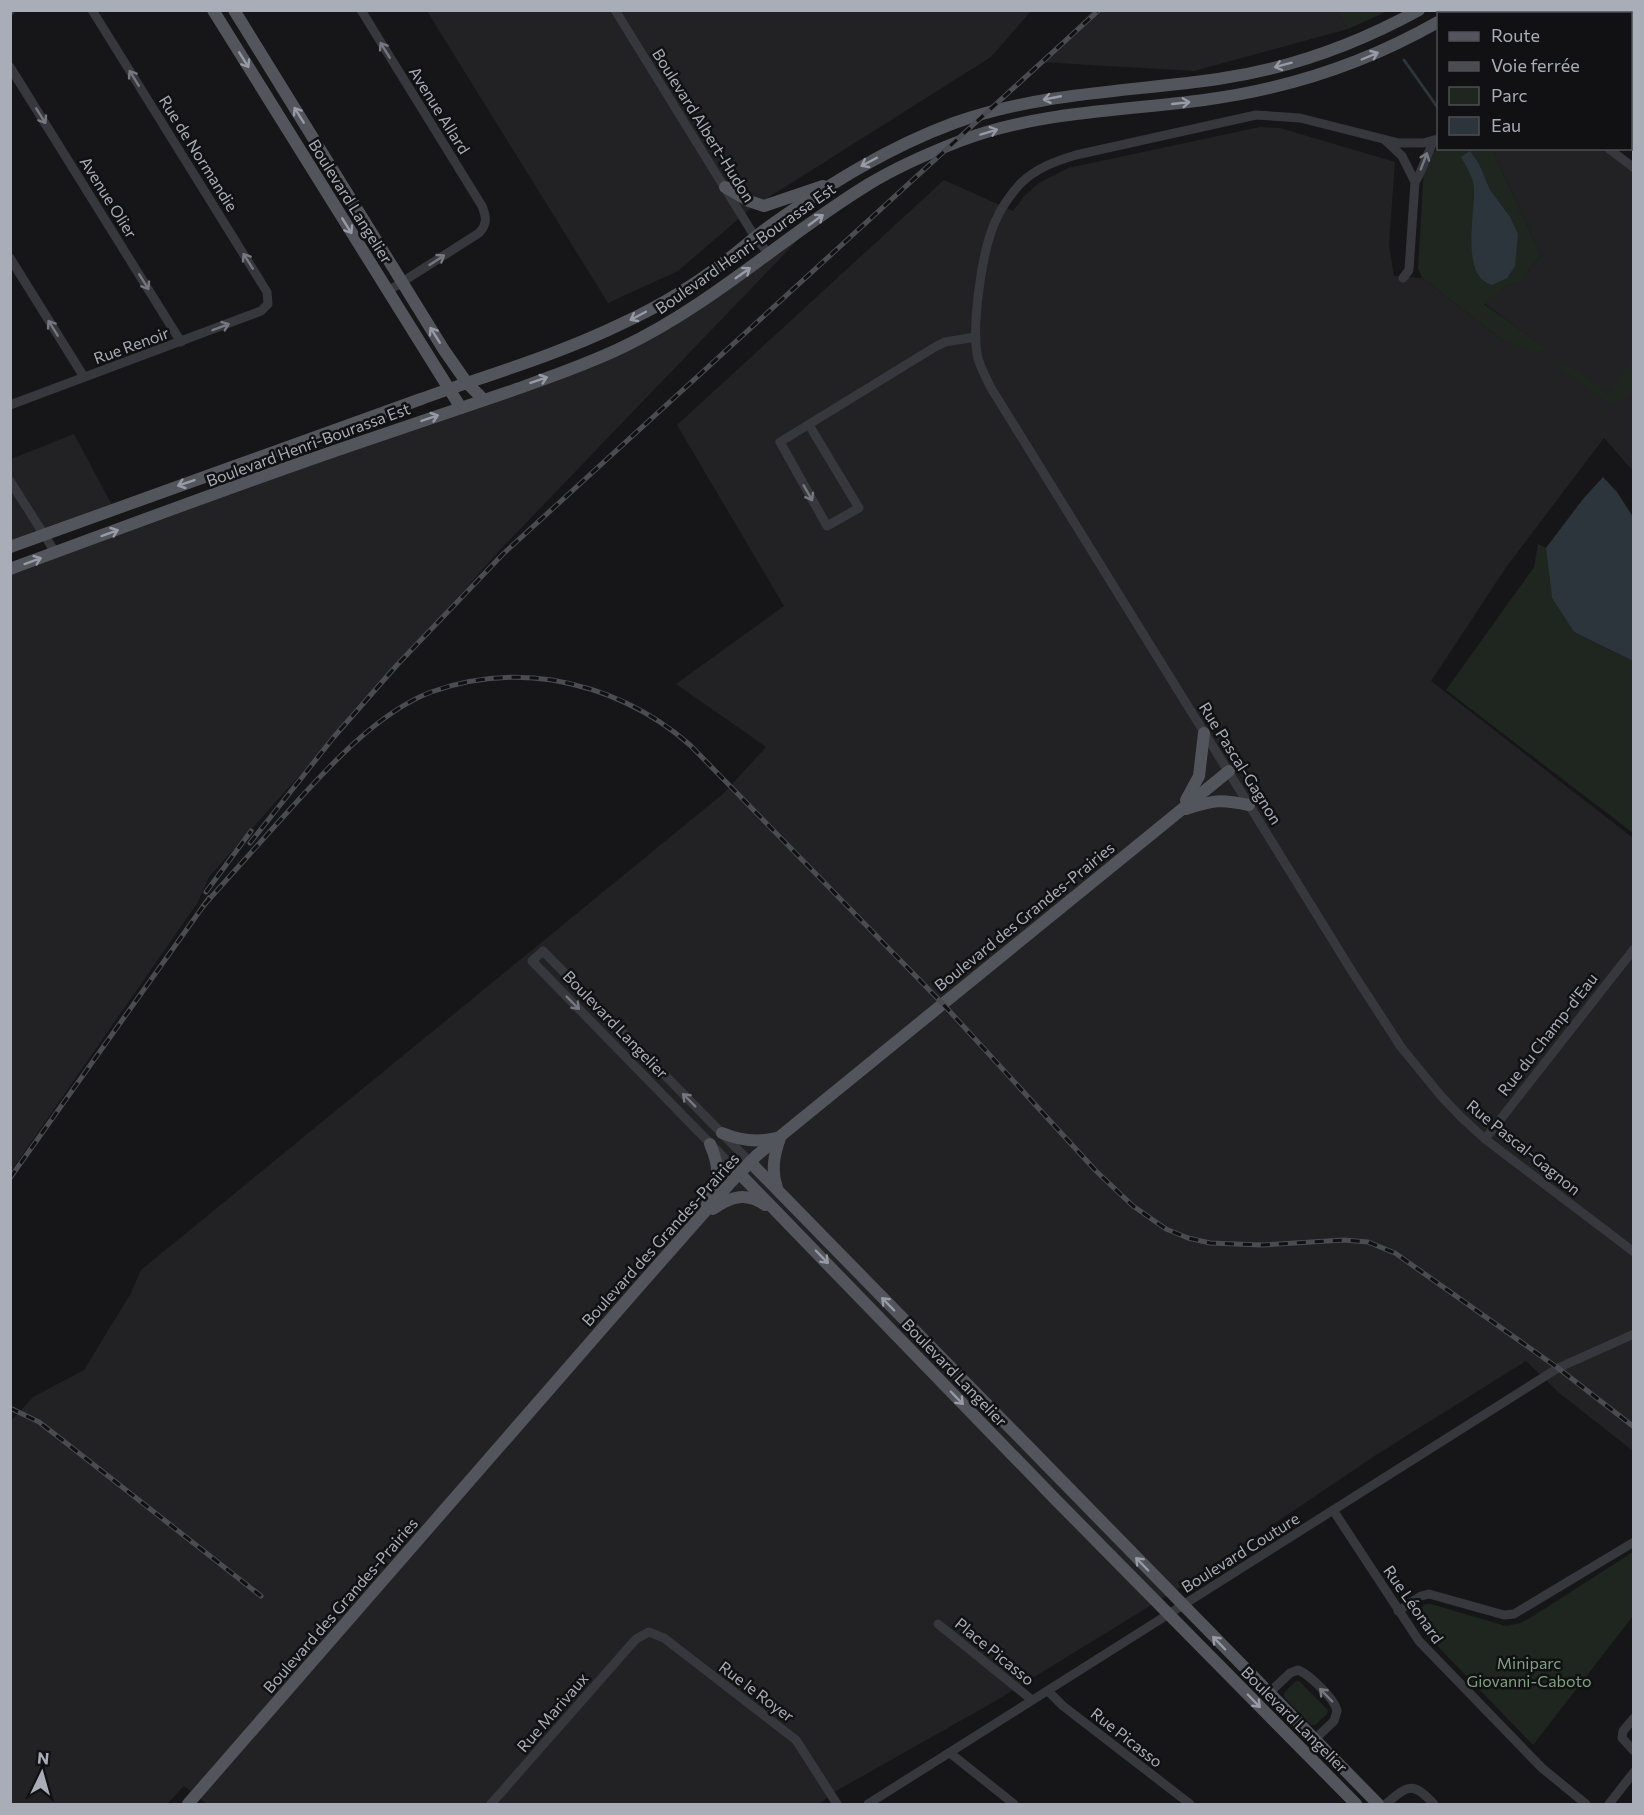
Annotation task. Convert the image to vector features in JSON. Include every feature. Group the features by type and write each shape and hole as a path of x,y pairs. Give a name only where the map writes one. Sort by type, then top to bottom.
{"main road":[{"name":"Boulevard Langelier","path":"213,10 462,408"},
{"name":"Boulevard Langelier","path":"234,10 402,283 467,384 484,400"},
{"name":"Boulevard Henri-Bourassa Est","path":"10,547 449,389 545,357 625,322 698,281 755,237 830,185 888,152 922,136 984,113 1055,97 1204,81 1256,72 1311,57 1359,40 1419,10"},
{"name":"Boulevard Henri-Bourassa Est","path":"10,569 575,368 636,340 716,292 874,181 963,140 1034,120 1255,92 1342,68 1415,36 1437,23"},
{"path":"1415,36 1437,32"},
{"path":"725,187 748,201 764,206 830,185"},
{"path":"1179,812 1199,776 1204,733"},
{"name":"Boulevard des Grandes-Prairies","path":"190,1804 750,1162 1228,771"},
{"path":"1179,812 1206,802 1223,800 1249,805"},
{"path":"722,1133 734,1138 754,1140 780,1137 774,1156 773,1176 778,1190"},
{"path":"698,1220 719,1172 717,1158 710,1144"},
{"name":"Boulevard Langelier","path":"750,1162 1378,1804"},
{"name":"Boulevard Langelier","path":"740,1173 1356,1804"},
{"path":"698,1220 721,1204 740,1196 760,1201 781,1215"}],"street":[{"name":"Rue de Normandie","path":"93,10 267,292 268,304 261,311"},
{"name":"Avenue Allard","path":"360,10 482,206 486,220 484,228 479,233 402,283"},
{"name":"Boulevard Albert-Hudon","path":"615,10 755,237 769,254"},
{"name":"Avenue Olier","path":"10,67 181,342"},
{"name":"Rue Pascal-Gagnon","path":"1386,141 1300,118 1270,114 1244,116 1077,154 1051,163 1022,183 1003,207 995,222 986,255 975,322 978,358 991,388 1388,1029 1441,1096 1485,1139 1634,1252"},
{"path":"1386,141 1411,144 1436,140"},
{"path":"1415,182 1419,177 1425,157 1436,140"},
{"path":"1386,141 1402,156 1415,182 1409,270 1403,278"},
{"path":"1611,150 1634,168"},
{"path":"10,258 84,377"},
{"path":"388,291 402,283"},
{"name":"Rue Renoir","path":"10,405 261,311"},
{"path":"809,425 859,508 827,526 780,442 935,347 945,342 976,337"},
{"path":"10,481 55,552"},
{"name":"Rue du Champ-d'Eau","path":"1485,1139 1634,949"},
{"name":"Boulevard Langelier","path":"740,1173 532,961 543,951 750,1162"},
{"name":"Boulevard Couture","path":"868,1804 1558,1368 1634,1334"},
{"name":"Rue Léonard","path":"1334,1510 1398,1611 1430,1655 1542,1768 1586,1804"},
{"path":"1398,1611 1421,1596 1429,1594 1504,1615 1514,1614 1634,1542"},
{"name":"Place Picasso","path":"938,1624 1032,1700"},
{"name":"Rue le Royer","path":"636,1639 650,1632 664,1638 796,1740 837,1804"},
{"name":"Rue Marivaux","path":"491,1804 636,1639"},
{"name":"Boulevard Langelier","path":"1269,1693 1290,1673 1298,1670 1308,1676 1333,1702 1336,1706 1334,1721 1314,1740"},
{"name":"Rue Picasso","path":"1048,1691 1063,1706 1190,1804"},
{"path":"1634,1718 1623,1731 1622,1738 1634,1751"},
{"path":"950,1753 1014,1804"},
{"path":"1609,1804 1634,1772"},
{"path":"1386,1804 1403,1790 1412,1787 1421,1791 1434,1804"}],"shaded area":[{"path":"427,11 1031,11 991,57 750,209 678,271 608,303"},
{"path":"1092,11 1337,11 1348,29 1194,71 1040,62"},
{"path":"1260,127 1280,128 1395,162 1389,245 1394,276 1422,278 1504,341 1545,348 1484,303 1507,285 1524,280 1530,267 1541,256 1492,150 1609,150 1633,168 1633,471 1604,438 1507,566 1431,681 1633,838 1633,1451 1558,1392 1526,1361 1376,1455 1179,1588 992,1703 836,1791 819,1804 207,1804 184,1786 167,1804 11,1804 10,1419 13,1419 33,1397 84,1370 131,1293 141,1270 724,793 766,747 676,684 784,606 677,425 944,180 1013,211 1025,195 1039,183 1068,168"},
{"path":"818,219 500,550 209,877 198,902 11,1171 11,570 584,364 653,331"},
{"path":"74,434 114,509 11,548 11,459"}],"green space":[{"path":"1337,11 1388,11 1348,29"},
{"path":"1438,150 1492,150 1541,256 1530,267 1524,281 1507,285 1484,304 1546,348 1537,354 1504,341 1422,278 1418,268 1424,166 1432,152"},
{"path":"1633,358 1633,382 1629,394 1618,401 1608,403 1558,367 1563,361 1608,393"},
{"path":"1538,544 1546,548 1552,598 1574,632 1633,661 1633,833 1446,690 1534,567"},
{"name":"Miniparc Giovanni-Caboto","path":"1633,1552 1633,1616 1533,1745 1414,1619 1415,1611 1426,1604 1431,1604 1506,1626 1520,1623"},
{"path":"1299,1681 1328,1710 1327,1714 1315,1725 1311,1725 1284,1697 1284,1693"}],"water":[{"path":"1470,151 1479,164 1490,190 1510,217 1518,234 1515,266 1507,278 1492,285 1482,279 1472,256 1474,187 1471,175 1461,157"},
{"path":"1603,477 1617,492 1633,517 1633,661 1574,632 1552,598 1546,548 1583,499"}],"waterway":[{"path":"1404,60 1437,107"}],"railway":[{"path":"250,843 333,738 397,665 503,554 1099,10"},
{"path":"204,905 332,764 370,730 410,702 431,692 461,683 506,677 552,680 608,695 643,711 690,745 943,1004 1096,1171 1133,1206 1166,1229 1188,1238 1210,1243 1262,1245 1344,1240 1368,1242 1395,1253 1558,1368 1634,1427"},
{"path":"206,892 251,831"},
{"path":"10,1178 209,898"},
{"path":"10,1408 39,1422 261,1596"}]}
